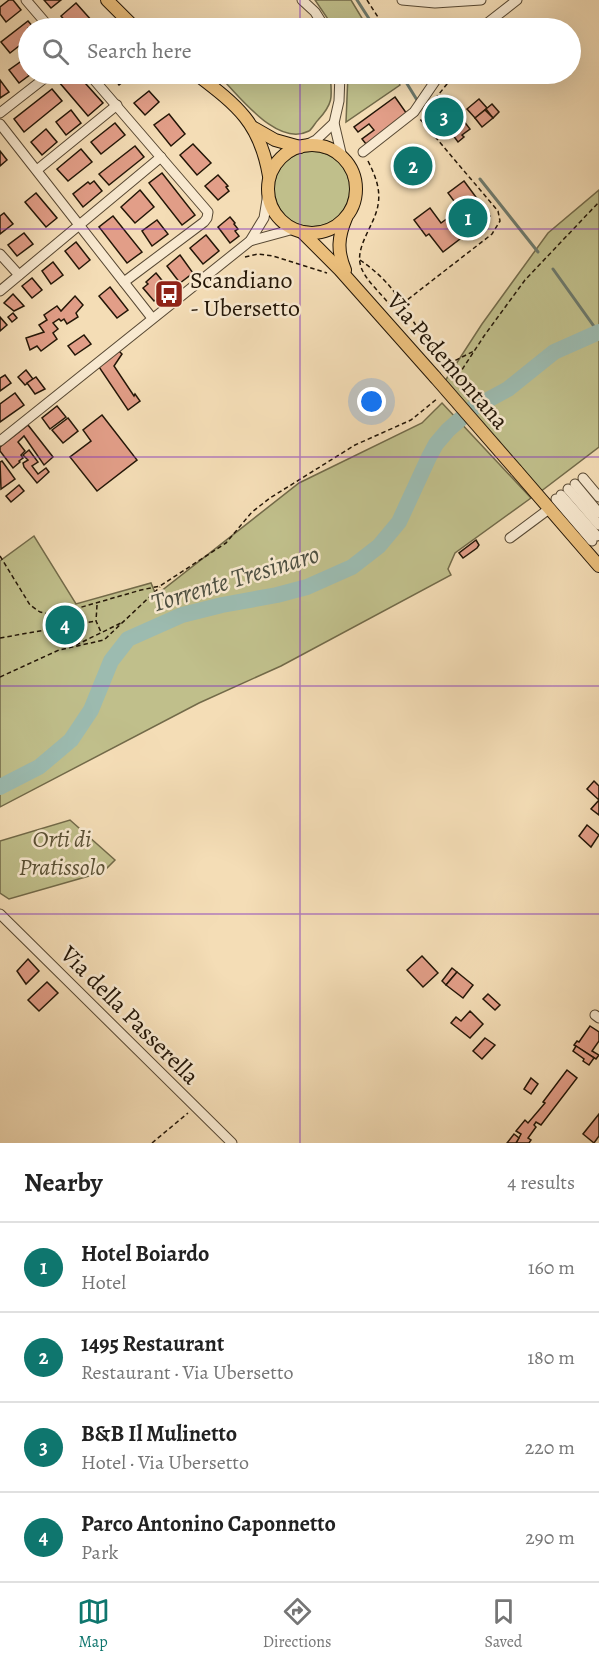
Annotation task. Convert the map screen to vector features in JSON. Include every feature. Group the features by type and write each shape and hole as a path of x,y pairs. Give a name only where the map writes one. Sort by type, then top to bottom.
{"main road":[{"path":"107,0 125,18"},
{"path":"209,84 228,99 254,128 263,148 270,177"},
{"path":"254,128 275,140 303,146 326,147 342,157"},
{"path":"268,193 270,177 278,161 288,152 303,146"},
{"name":"Via Pedemontana","path":"342,157 350,167 356,185 354,205 339,237 338,249 349,280"},
{"name":"Via Pedemontana","path":"268,193 274,212 283,222 298,230 349,280 516,471 562,495 599,566"},
{"path":"298,230 319,233 331,229 347,216"}],"street":[{"path":"26,0 41,18"},
{"path":"302,0 312,9"},
{"path":"307,0 318,18"},
{"path":"402,0 435,3 481,0"},
{"path":"494,18 517,0"},
{"path":"0,113 37,84"},
{"path":"99,84 207,208 209,215 204,222 124,282"},
{"path":"340,84 339,101 334,123 342,157"},
{"path":"363,152 418,114 435,84"},
{"path":"37,170 117,105"},
{"path":"303,146 316,140 334,123"},
{"path":"0,124 152,318"},
{"path":"0,291 161,157"},
{"path":"0,441 250,241 264,218 268,193"},
{"path":"250,241 298,230"},
{"path":"0,254 19,275"},
{"path":"583,478 599,497"},
{"path":"562,495 599,513"},
{"path":"562,495 599,525"},
{"path":"510,538 562,495"},
{"path":"562,495 595,539"},
{"name":"Via della Passerella","path":"0,914 232,1143"}],"path":[{"path":"367,0 379,18"},
{"path":"421,84 429,97 444,84"},
{"path":"402,304 492,234 500,221 498,211 418,114"},
{"path":"363,152 377,182 379,198 376,214 362,245 360,260 364,274 389,304 388,309"},
{"path":"452,385 525,280 599,202"},
{"path":"232,256 248,258 258,254 273,256 321,270 330,275"},
{"path":"360,260 384,281 420,332 442,356 452,362 475,350"},
{"path":"0,676 34,659 104,640 160,586 226,543 252,512 270,498 346,450 411,420 441,396"},
{"path":"0,556 1,563 30,604 40,612 54,615 160,586"},
{"path":"98,604 96,621 102,633"},
{"path":"0,639 96,621"},
{"path":"73,647 125,621"},
{"path":"152,1143 195,1107"}],"green space":[{"path":"315,0 351,0 362,18 327,18"},
{"path":"227,84 331,84 331,99 327,109 309,131 297,134 285,132 273,127 250,109"},
{"path":"348,84 399,84 400,85 346,122"},
{"path":"312,151 326,154 339,162 347,175 350,189 347,203 339,216 326,224 312,227 298,224 285,216 277,203 274,189 277,175 285,162 298,154"},
{"path":"599,190 599,447 540,492 445,381 482,324 548,233"},
{"path":"442,403 531,498 455,553 448,569 451,575 281,666 199,703 0,807 0,561 34,536 76,604 151,583 156,595 299,483 422,423"},
{"name":"Orti di Pratissolo","path":"70,820 115,860 103,872 9,899 0,893 0,841"}],"building":[{"path":"9,0 13,0 21,10 6,22 0,14 0,7"},
{"path":"44,0 61,0 51,8"},
{"path":"76,3 89,18 63,18 61,16"},
{"path":"18,29 18,47 10,53 1,42"},
{"path":"18,64 18,82 9,70"},
{"path":"0,80 9,92 0,98"},
{"path":"61,84 86,84 103,103 88,116"},
{"path":"52,89 62,101 24,132 14,119"},
{"path":"149,91 159,102 145,115 134,103"},
{"path":"395,97 407,114 366,144 362,139 374,130 369,124 358,132 354,127"},
{"path":"479,99 487,108 475,118 467,109"},
{"path":"450,103 470,129 462,135 464,137 458,142 444,123 441,125 434,116"},
{"path":"492,104 499,112 493,118 486,109"},
{"path":"71,110 81,123 66,135 56,122"},
{"path":"485,110 493,118 482,127 475,118"},
{"path":"169,114 185,134 171,146 154,125"},
{"path":"115,123 125,135 101,154 91,142"},
{"path":"46,129 57,142 42,155 31,142"},
{"path":"193,144 211,163 197,175 180,155"},
{"path":"135,146 144,157 109,185 99,174"},
{"path":"420,148 433,164 406,185 393,168"},
{"path":"81,149 92,162 68,181 57,169"},
{"path":"0,151 7,160 0,166"},
{"path":"162,173 195,215 182,225 149,183"},
{"path":"218,175 228,186 226,187 229,191 218,200 205,186"},
{"path":"94,181 102,191 83,207 73,194 88,182 90,184"},
{"path":"464,181 490,216 443,252 429,234 426,236 414,220 430,208 441,223 460,209 448,193"},
{"path":"140,190 154,207 135,223 121,207"},
{"path":"36,193 57,218 46,227 25,202"},
{"path":"4,213 13,224 0,234 0,216"},
{"path":"113,216 142,252 127,263 99,227"},
{"path":"230,217 238,229 235,231 239,236 230,243 218,227"},
{"path":"157,220 168,234 152,246 142,231"},
{"path":"24,233 33,244 17,256 8,245"},
{"path":"206,235 219,251 203,264 190,248"},
{"path":"76,242 90,260 79,269 65,251"},
{"path":"180,255 193,273 180,283 167,266"},
{"path":"53,262 63,275 51,284 42,271"},
{"path":"156,273 169,289 154,301 143,288"},
{"path":"32,278 42,290 32,298 22,286"},
{"path":"110,287 128,310 117,318 99,296"},
{"path":"13,294 24,306 14,311 4,303"},
{"path":"75,296 83,305 76,313 78,317 67,324 64,319 53,323 58,329 53,333 57,339 41,351 37,346 30,350 26,338 44,332 39,325 47,320 44,315 57,306 61,311"},
{"path":"13,313 17,318 12,322 8,317"},
{"path":"0,317 7,325 0,331"},
{"path":"84,335 91,344 75,355 68,346"},
{"path":"119,351 122,354 114,366 134,396 135,394 140,401 128,410 99,367"},
{"path":"26,370 33,379 25,385 18,377"},
{"path":"5,375 11,383 0,391 0,378"},
{"path":"36,377 45,389 35,394 27,383"},
{"path":"15,393 24,405 0,422 0,404"},
{"path":"57,406 66,417 50,429 42,418"},
{"path":"102,415 137,460 97,491 70,457 91,441 83,430"},
{"path":"68,418 78,431 63,443 52,430"},
{"path":"28,425 53,457 44,465 24,436 18,442 25,451 21,455 23,458 13,468 0,451 0,447"},
{"path":"29,450 38,462 32,466 38,474 46,468 49,472 37,483 23,463 28,460 23,455"},
{"path":"2,461 15,479 1,489 0,462"},
{"path":"19,485 24,491 11,502 6,496"},
{"path":"476,540 479,545 477,548 463,558 459,553"},
{"path":"594,781 599,786 599,800 587,789"},
{"path":"599,800 599,815 591,809"},
{"path":"587,825 599,835 591,847 579,836"},
{"path":"422,956 438,973 423,987 407,970"},
{"path":"28,959 39,971 26,984 17,971"},
{"path":"452,968 457,972 446,985 442,981"},
{"path":"457,972 473,985 463,998 446,985"},
{"path":"47,982 58,993 39,1011 28,1000"},
{"path":"488,994 500,1005 495,1010 483,999"},
{"path":"470,1011 483,1024 470,1038 451,1023 456,1017 461,1021"},
{"path":"590,1026 599,1032 599,1041 592,1051 599,1055 596,1059 574,1045 577,1041 579,1042"},
{"path":"485,1038 495,1045 482,1059 473,1051"},
{"path":"576,1046 594,1058 589,1065 573,1051"},
{"path":"567,1070 577,1078 541,1125 536,1122 534,1125 536,1127 528,1138 531,1140 529,1143 516,1143 521,1134 516,1131 525,1120 528,1123 545,1103 543,1102"},
{"path":"531,1078 538,1084 531,1094 524,1089"},
{"path":"599,1114 599,1136 594,1143 583,1134"},
{"path":"514,1134 519,1138 516,1143 507,1143"}],"waterway":[{"path":"357,0 369,18"},
{"path":"407,84 417,100"},
{"path":"480,179 538,252"},
{"path":"553,269 598,332"},
{"name":"Torrente Tresinaro","path":"0,787 39,767 71,740 91,710 111,661 128,639 182,615 307,587 352,567 379,546 399,522 429,457 448,430 473,408 508,389 554,352 599,332"}],"place":[{"name":"B&B Il Mulinetto","path":"444,117"},
{"name":"1495 Restaurant","path":"413,166"},
{"name":"Hotel Boiardo","path":"468,218"},
{"name":"Scandiano - Ubersetto","path":"169,294"},
{"name":"Parco Antonino Caponnetto","path":"65,625"}]}
